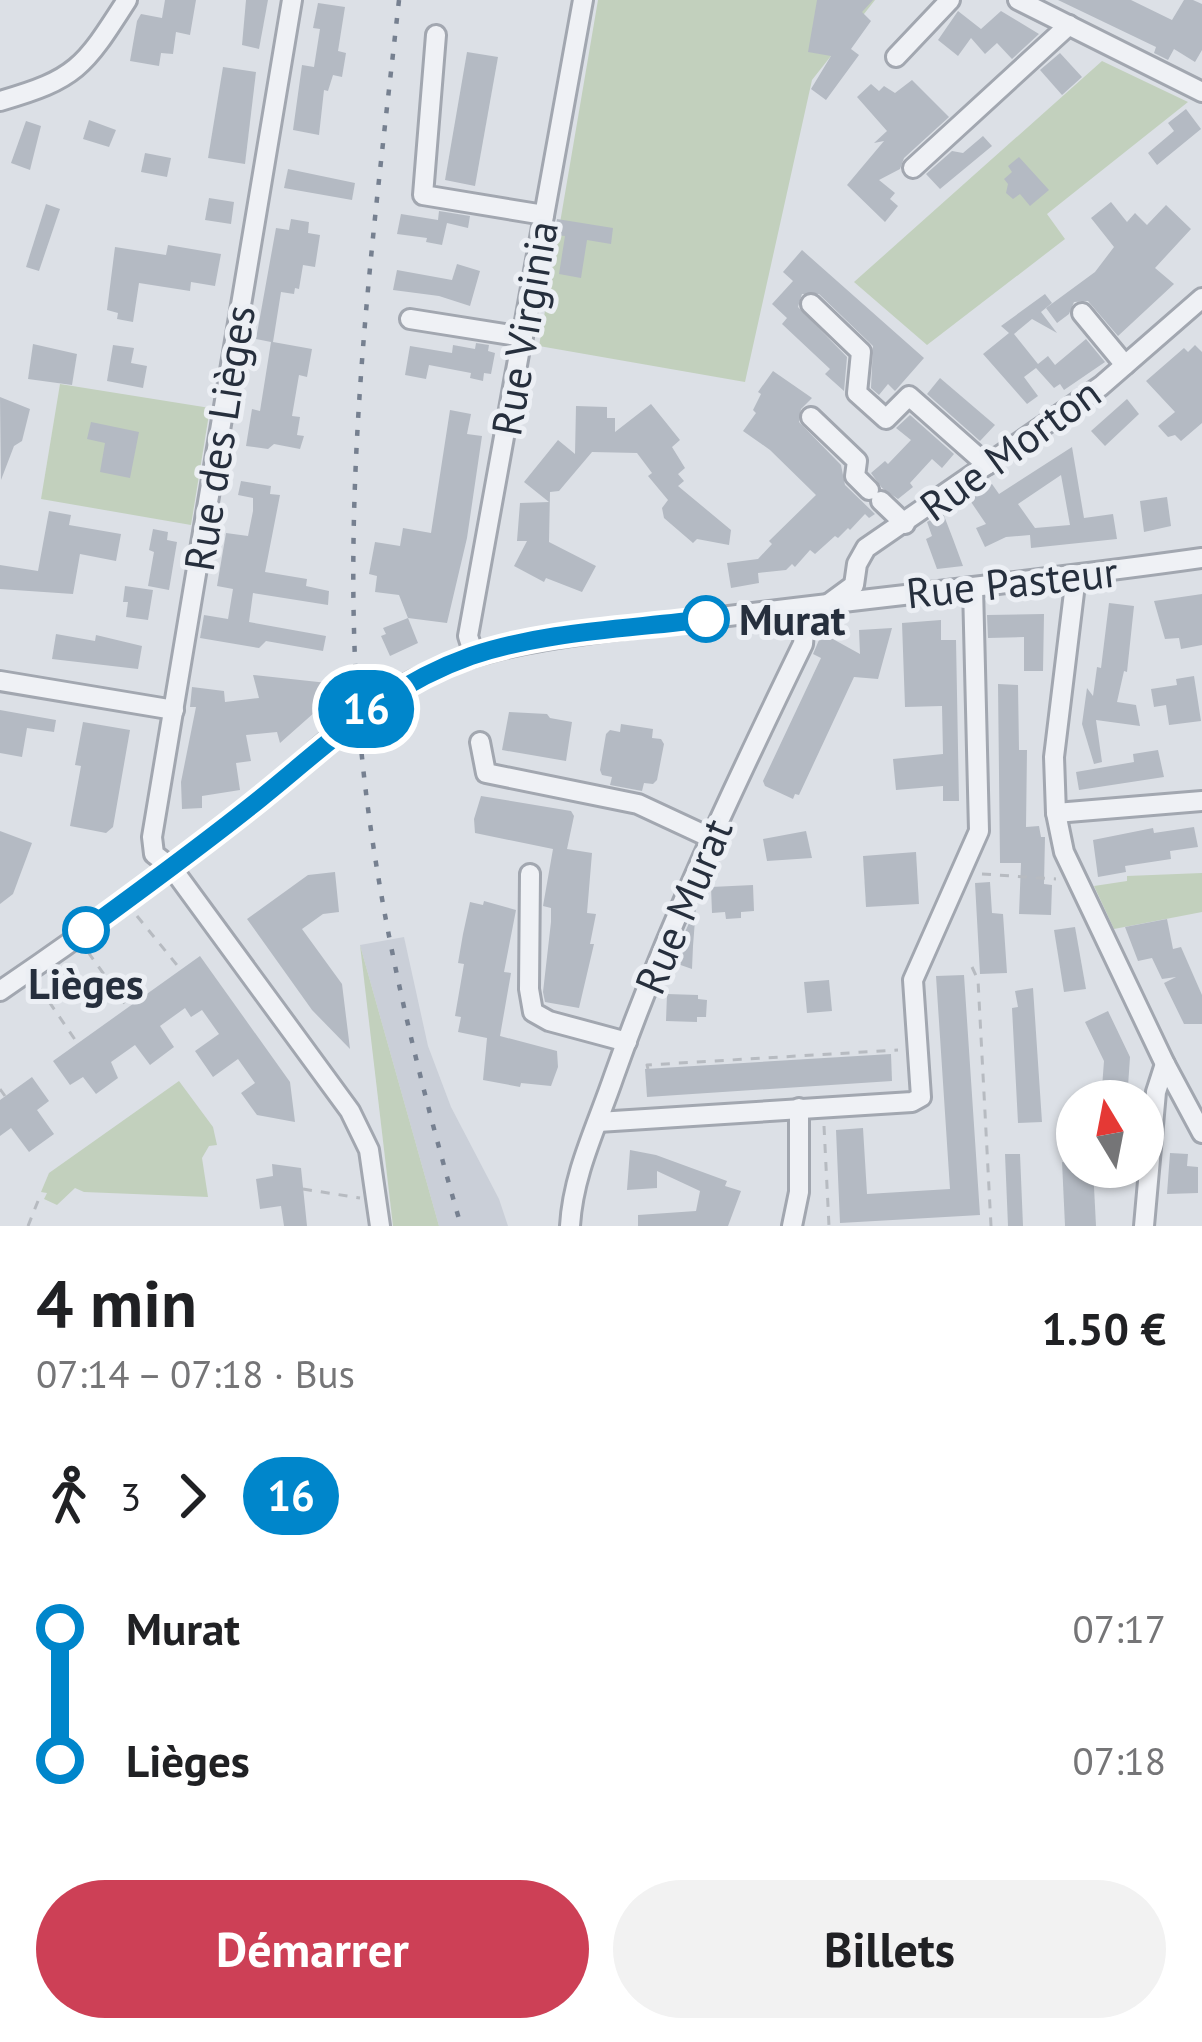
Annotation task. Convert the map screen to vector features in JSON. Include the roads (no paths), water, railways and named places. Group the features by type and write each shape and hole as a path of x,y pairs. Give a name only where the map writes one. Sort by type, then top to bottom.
{"street":[{"path":"0,101 51,87 69,76 127,0"},
{"name":"Rue des Lièges","path":"292,0 152,837 154,854 172,868 350,1111 369,1150 380,1226"},
{"name":"Rue Virginia","path":"474,655 468,636 583,0"},
{"path":"896,57 950,0"},
{"path":"1018,0 1202,92"},
{"path":"913,168 1069,25"},
{"path":"436,35 422,196 544,215"},
{"name":"Rue Morton","path":"830,603 854,585 856,564 866,548 1125,365 1202,298"},
{"path":"811,304 862,352 857,393 886,418 908,396 987,465"},
{"path":"1082,313 1125,365"},
{"path":"410,319 524,337"},
{"path":"811,417 857,461 855,476 905,524"},
{"name":"Rue Pasteur","path":"0,992 172,868 372,705 410,682 474,655 546,640 1202,558"},
{"path":"1076,576 1054,757 1056,813 1076,881 1202,1133"},
{"path":"598,1122 912,1102 921,1097 913,980 979,831 973,586"},
{"name":"Rue Murat","path":"570,1226 574,1191 675,914 803,644 806,621 830,603"},
{"path":"0,681 175,710"},
{"path":"480,742 486,773 638,804 712,838"},
{"path":"1056,813 1202,801"},
{"path":"530,874 533,1012 549,1021 627,1042"},
{"path":"1144,1226 1156,1092 1165,1064"},
{"path":"792,1226 799,1192 799,1108"}],"railway":[{"path":"399,0 358,425 353,596 356,681 369,819 393,956 461,1226"}],"place":[{"name":"Murat","path":"706,619"},
{"name":"Lièges","path":"86,930"}]}
